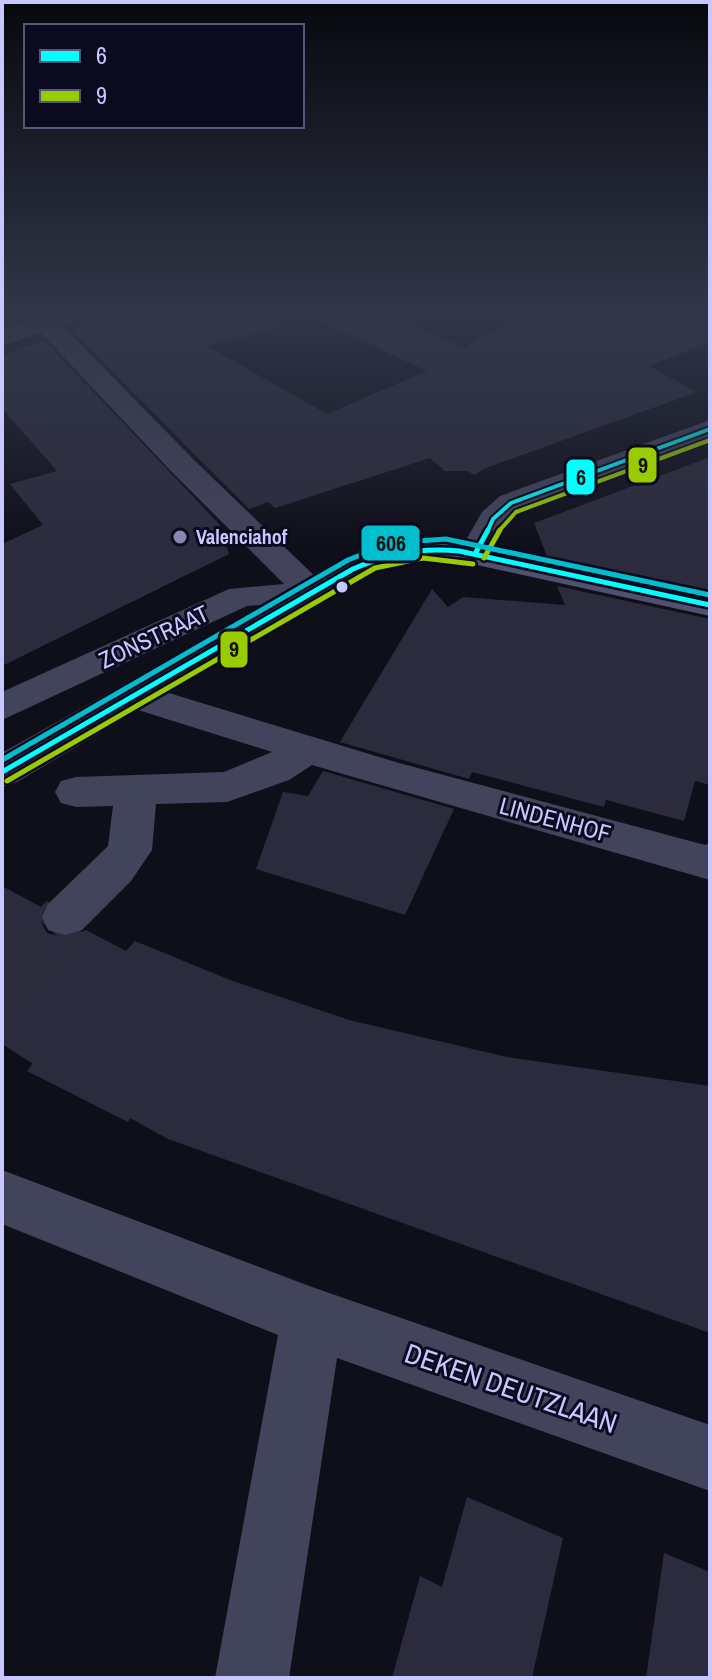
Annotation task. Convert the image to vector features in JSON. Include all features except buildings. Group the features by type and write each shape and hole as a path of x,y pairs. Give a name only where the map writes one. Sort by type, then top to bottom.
{"street":[{"path":"118,392 182,465 313,593"},
{"path":"475,554 499,510 511,503 710,429"},
{"name":"ZONSTRAAT","path":"2,772 390,551 429,547 475,554 710,605"},
{"name":"ZONSTRAAT","path":"2,707 241,596 313,593"},
{"name":"LINDENHOF","path":"136,696 391,775 709,863 710,860"},
{"path":"76,792 227,787 274,770 308,749"},
{"path":"65,917 115,869 130,850 136,789"},
{"name":"DEKEN DEUTZLAAN","path":"2,1197 312,1318 710,1458"},
{"path":"252,1678 312,1318"}],"tunnel":[{"path":"2,986 65,917"}],"transit line":[{"name":"6","path":"475,554 493,519 511,503 710,429"},
{"name":"9","path":"484,558 502,525 516,512 710,440"},
{"name":"606","path":"2,760 348,560 390,543 446,539 710,595"},
{"name":"6","path":"2,772 353,569 392,554 431,549 459,551 710,605"},
{"name":"9","path":"7,781 375,568 423,558 473,564"}],"place":[{"name":"Valenciahof","path":"180,537"}]}
